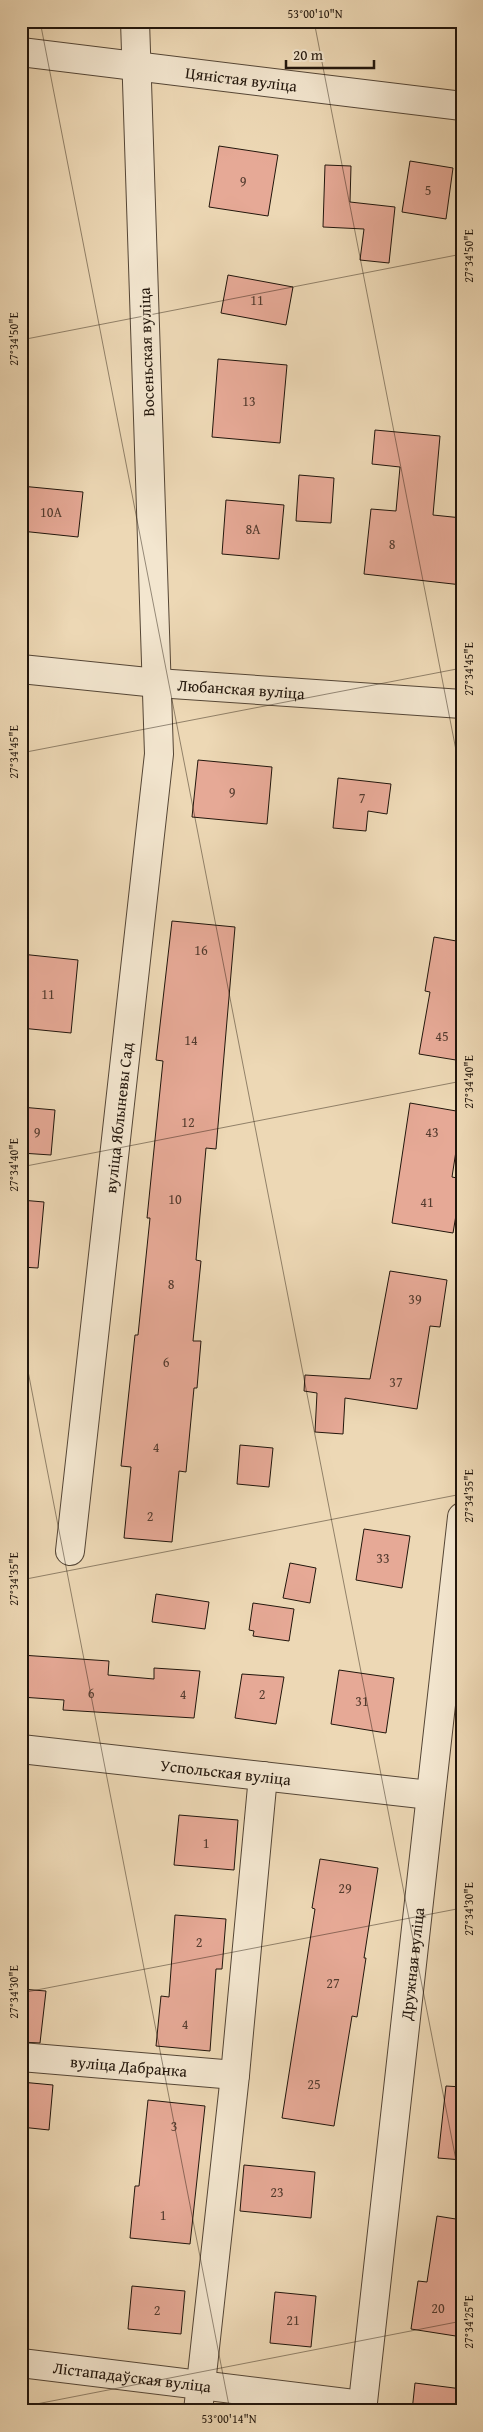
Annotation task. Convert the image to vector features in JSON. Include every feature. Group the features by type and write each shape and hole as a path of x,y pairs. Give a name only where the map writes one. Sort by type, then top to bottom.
{"street":[{"name":"Восеньская вуліца","path":"135,21 157,682"},
{"name":"Цяністая вуліца","path":"21,52 462,106"},
{"name":"Любанская вуліца","path":"21,669 157,682 462,704"},
{"name":"вуліца Яблыневы Сад","path":"70,1551 159,754 157,682"},
{"name":"Дружная вуліца","path":"362,2408 462,1517"},
{"name":"Успольская вуліца","path":"21,1749 430,1795"},
{"path":"199,2398 235,2075 263,1776"},
{"name":"вуліца Дабранка","path":"21,2057 235,2075"},
{"name":"Лістападаўская вуліца","path":"21,2363 199,2398 362,2408"}],"building":[{"path":"219,146 278,155 268,216 209,207"},
{"path":"410,161 453,168 446,219 402,212"},
{"path":"325,165 351,166 350,202 395,207 389,263 360,260 364,229 323,227"},
{"path":"228,275 293,287 286,325 221,313"},
{"path":"218,359 287,365 280,443 212,437"},
{"path":"375,430 440,436 433,515 462,518 462,585 364,574 371,509 396,511 400,467 372,464"},
{"path":"299,475 334,478 331,523 296,521"},
{"path":"21,486 83,492 78,537 21,531"},
{"path":"226,500 284,505 279,559 222,554"},
{"path":"198,760 272,767 267,824 192,817"},
{"path":"338,778 391,784 387,814 368,811 366,831 333,828"},
{"path":"172,921 235,927 216,1149 206,1148 196,1260 201,1261 193,1341 201,1341 197,1388 194,1388 186,1472 179,1471 172,1542 124,1538 131,1467 121,1466 135,1335 138,1335 150,1218 147,1218 163,1061 156,1060"},
{"path":"434,937 462,942 462,1061 419,1054 430,992 425,991"},
{"path":"21,954 78,960 71,1033 21,1028"},
{"path":"410,1103 462,1112 452,1177 462,1179 453,1233 392,1223"},
{"path":"21,1107 55,1110 51,1155 21,1153"},
{"path":"21,1200 44,1202 38,1268 21,1267"},
{"path":"390,1271 447,1280 440,1327 430,1326 417,1409 345,1398 343,1434 315,1432 317,1393 304,1391 305,1375 370,1379"},
{"path":"240,1445 273,1448 269,1487 237,1484"},
{"path":"364,1529 410,1536 402,1588 356,1580"},
{"path":"290,1563 316,1568 310,1603 283,1598"},
{"path":"156,1594 209,1602 205,1629 152,1622"},
{"path":"253,1603 294,1609 289,1641 253,1636 254,1631 249,1630"},
{"path":"21,1655 109,1661 108,1675 154,1679 154,1668 200,1671 194,1718 63,1710 64,1700 21,1697"},
{"path":"339,1670 394,1678 386,1733 331,1724"},
{"path":"242,1674 284,1677 276,1724 235,1718"},
{"path":"179,1815 238,1820 234,1870 174,1865"},
{"path":"320,1859 378,1868 357,2017 352,2016 334,2126 282,2118 315,1909 312,1908"},
{"path":"175,1915 226,1919 222,1969 216,1969 210,2051 156,2046 161,1996 169,1997"},
{"path":"21,1989 46,1991 40,2043 21,2042"},
{"path":"21,2082 53,2085 49,2130 21,2127"},
{"path":"446,2086 462,2087 462,2160 438,2158"},
{"path":"148,2100 205,2106 190,2244 130,2238 135,2186 139,2186"},
{"path":"244,2165 315,2172 311,2218 240,2211"},
{"path":"437,2216 462,2220 462,2337 411,2329 418,2281 427,2282"},
{"path":"132,2286 185,2291 181,2334 128,2329"},
{"path":"275,2292 316,2296 311,2347 270,2343"},
{"path":"415,2383 462,2389 462,2411 412,2411"}]}
